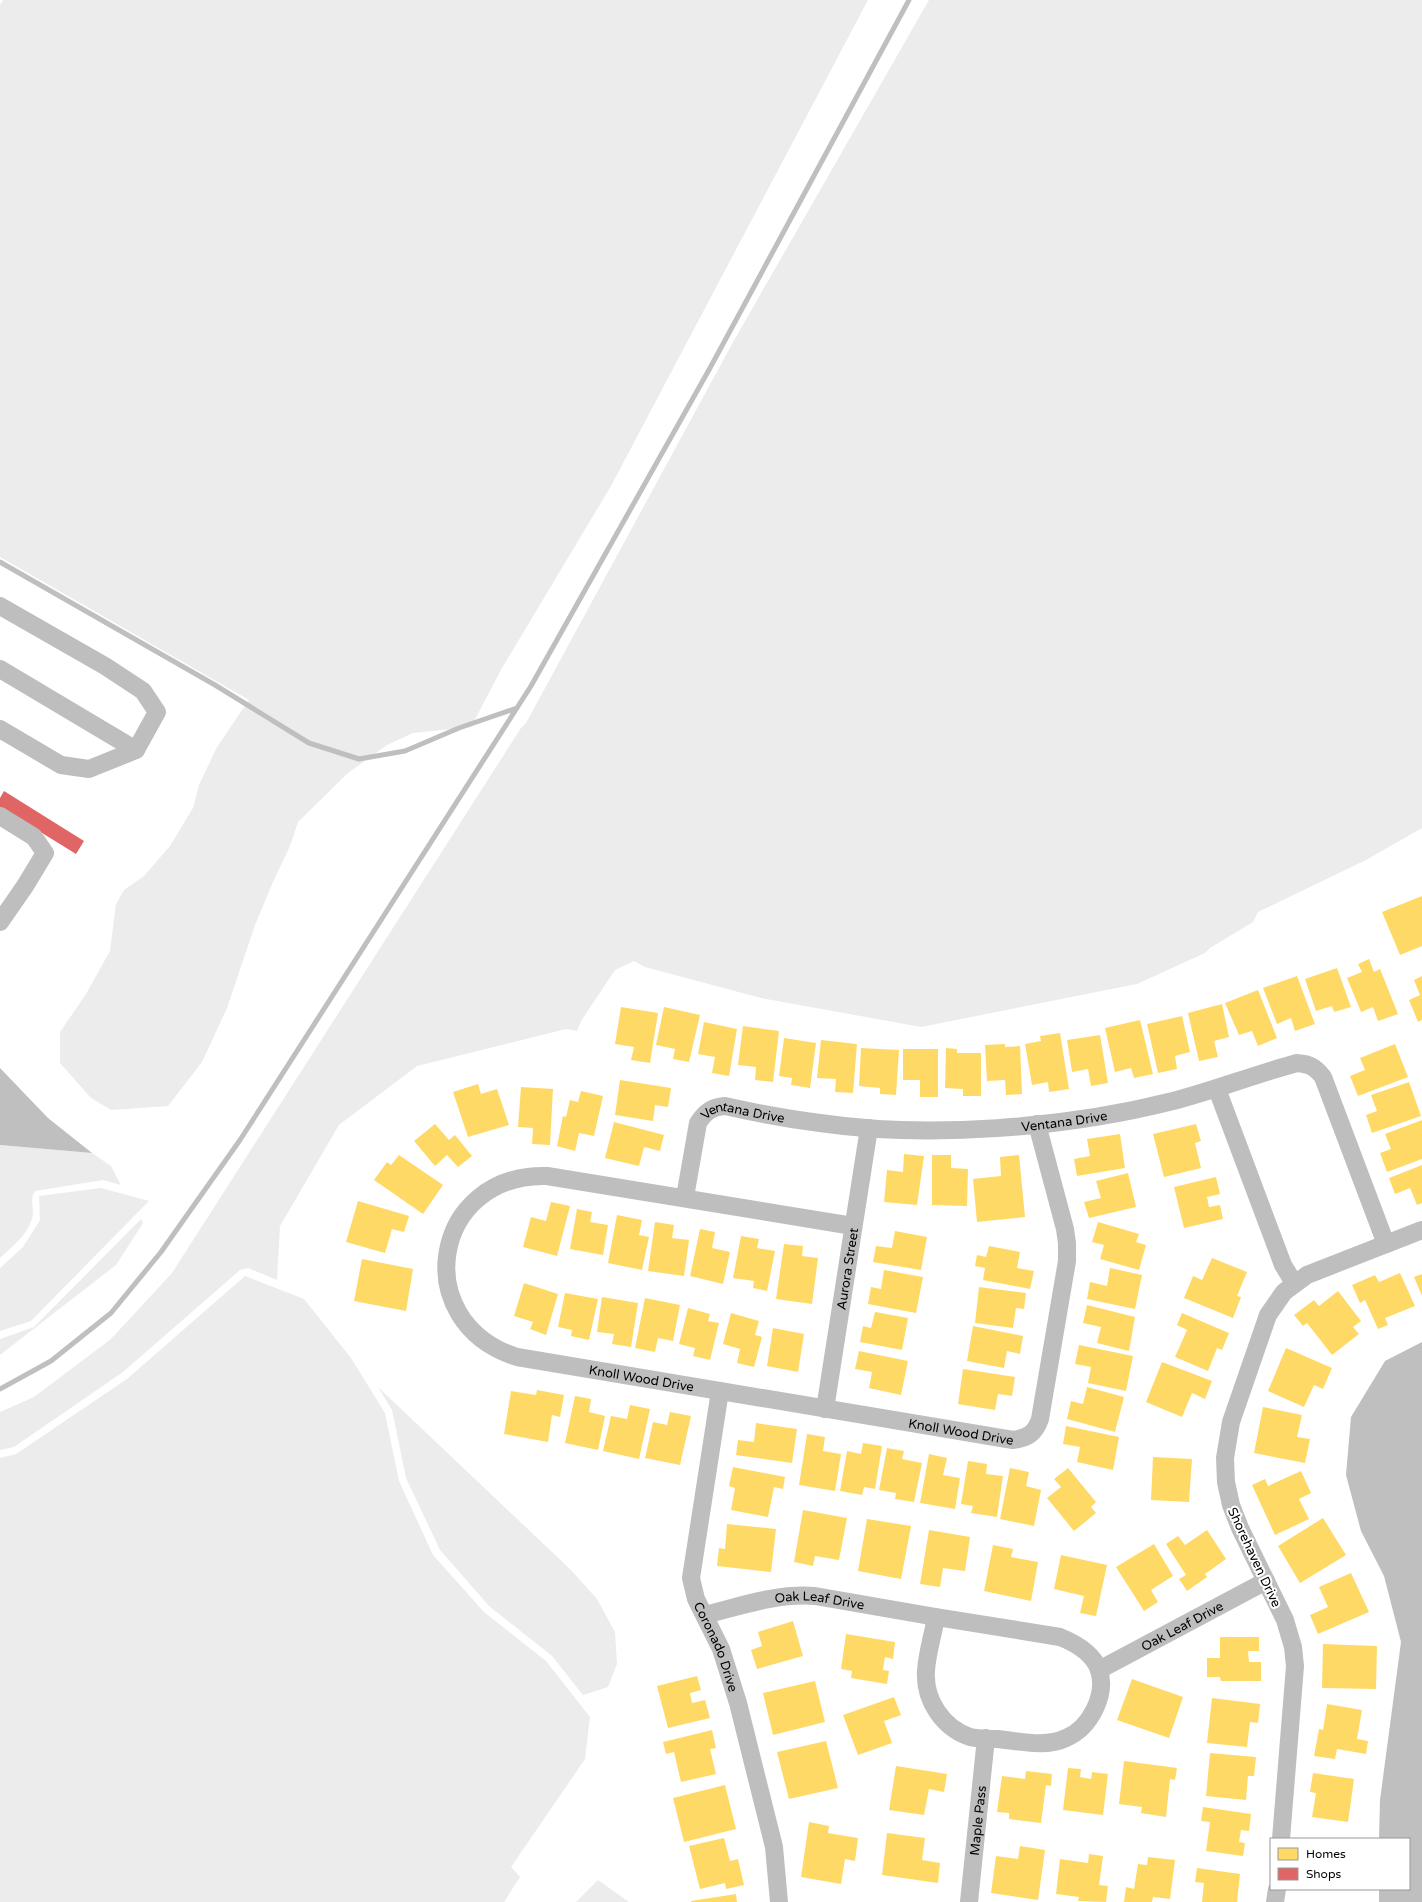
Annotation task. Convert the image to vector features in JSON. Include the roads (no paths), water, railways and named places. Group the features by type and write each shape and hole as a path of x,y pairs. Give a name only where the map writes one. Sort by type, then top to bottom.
{"street":[{"path":"0,606 105,666 143,691 157,712 136,750 89,769 61,765 0,729"},
{"path":"0,670 136,750"},
{"path":"0,816 34,836 45,853 25,886 0,922"},
{"name":"Ventana Drive","path":"685,1197 698,1123 702,1116 716,1107 725,1106 821,1124 869,1128 916,1130 961,1129 1037,1124 1113,1113 1172,1101 1217,1089 1297,1063 1308,1064 1316,1068 1323,1076 1386,1244"},
{"path":"1217,1089 1283,1264 1294,1283"},
{"name":"Knoll Wood Drive","path":"853,1226 685,1197 532,1175 504,1182 479,1197 468,1207 453,1232 446,1260 449,1289 453,1302 468,1327 490,1346 504,1353 517,1357 1012,1440 1025,1438 1032,1434 1040,1420 1067,1261 1065,1229 1037,1124"},
{"name":"Aurora Street","path":"825,1409 869,1128"},
{"name":"Shorehaven Drive","path":"1281,1838 1295,1666 1293,1647 1284,1620 1240,1528 1231,1505 1226,1482 1225,1458 1231,1422 1268,1315 1284,1292 1294,1283 1307,1275 1422,1230"},
{"name":"Coronado Drive","path":"720,1391 691,1571 696,1599 721,1649 738,1703 774,1847 779,1902"},
{"name":"Oak Leaf Drive","path":"705,1616 776,1596 798,1594 815,1596 936,1618 1060,1637 1071,1641 1085,1651 1099,1670 1266,1581"},
{"path":"936,1618 926,1671 927,1690 930,1700 940,1716 954,1729 972,1737 1048,1744 1074,1734 1087,1722 1096,1706 1100,1688 1099,1670"},
{"name":"Maple Pass","path":"969,1902 986,1738"},
{"path":"1275,1902 1276,1890"}],"waterway":[{"path":"0,1389 51,1361 111,1313 161,1252 240,1140 531,686 710,368 909,0"},
{"path":"0,562 215,685 309,743 359,759 405,751 459,728 517,708"}]}
